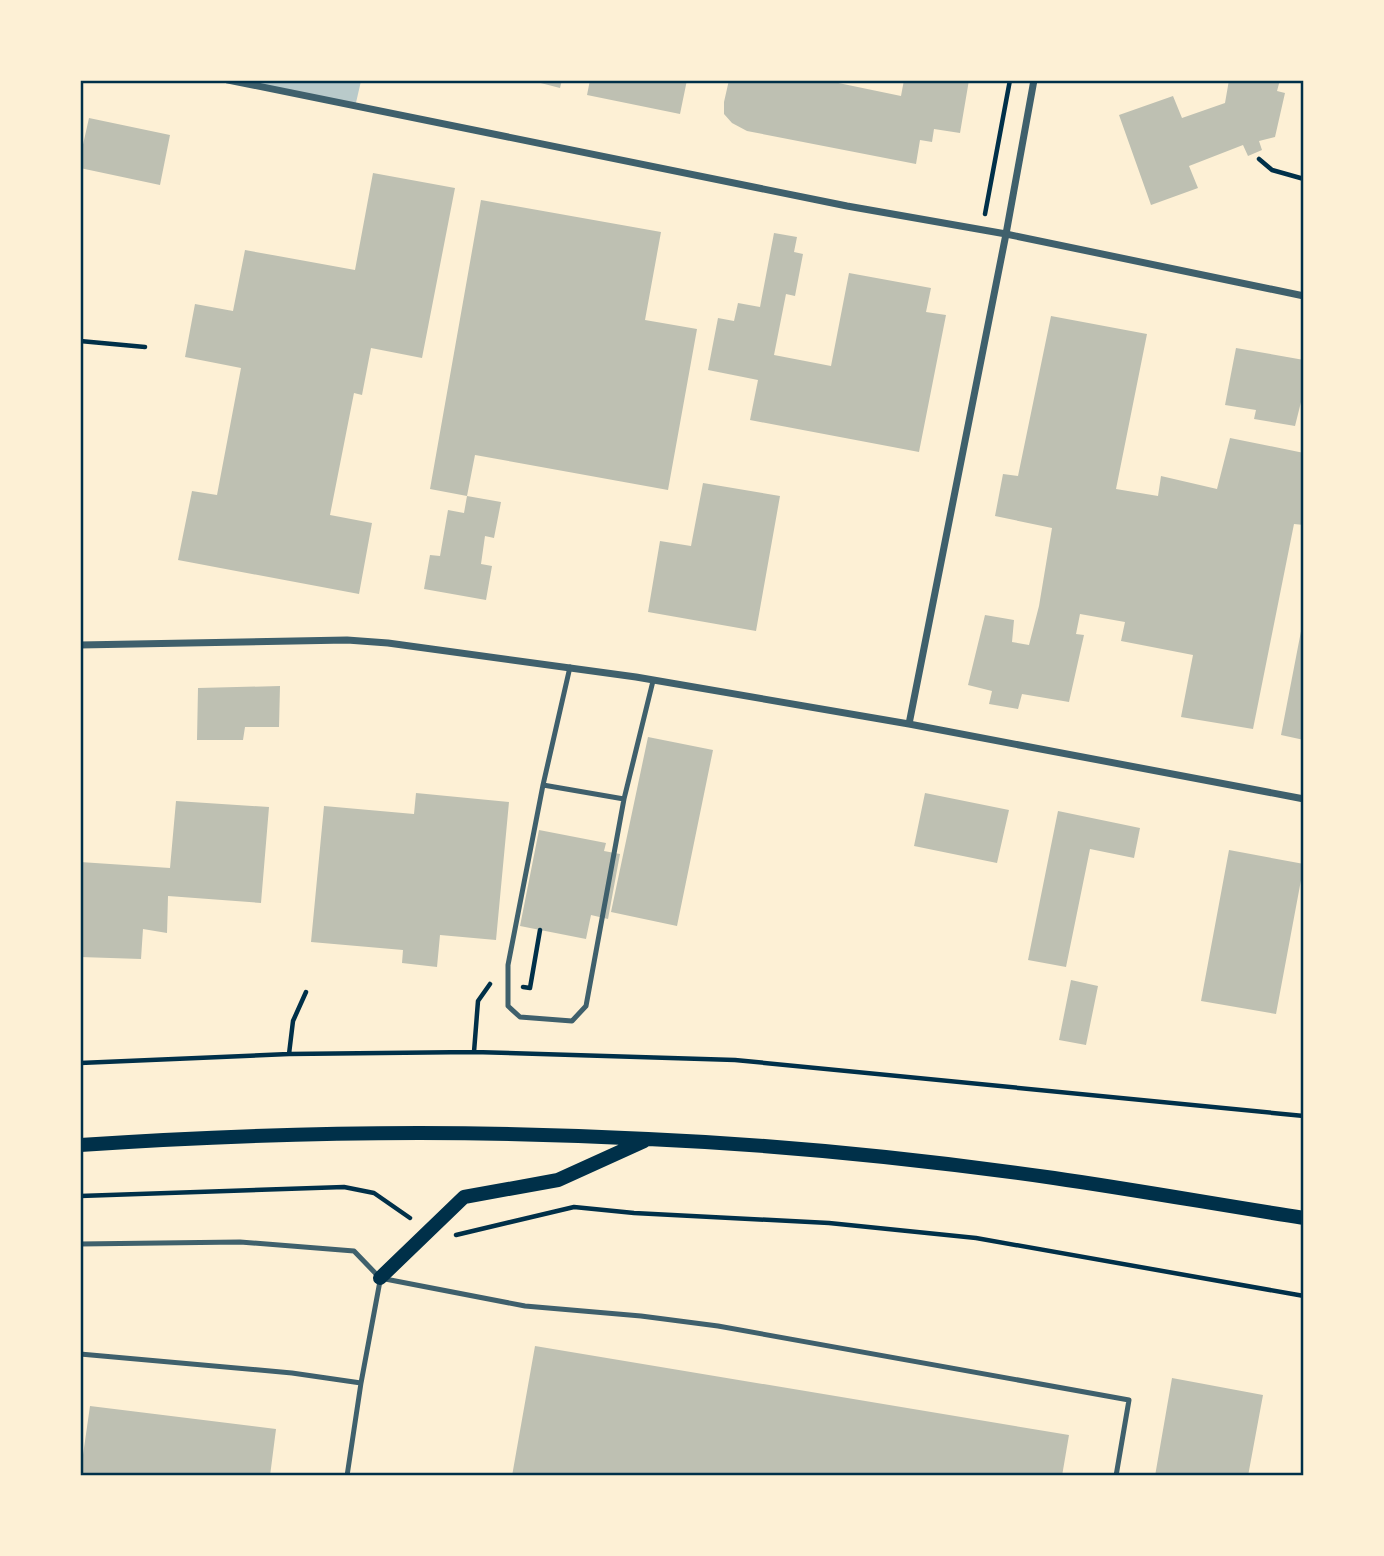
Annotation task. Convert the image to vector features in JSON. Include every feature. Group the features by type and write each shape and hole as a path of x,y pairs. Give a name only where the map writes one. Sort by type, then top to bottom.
{"main road":[{"path":"80,1145 253,1134 430,1133 649,1139 853,1155 1051,1178 1304,1218"},
{"path":"380,1278 464,1197 558,1180 649,1139"}],"street":[{"path":"228,80 821,201 1006,234 1304,296"},
{"path":"909,724 1034,80"},
{"path":"80,645 347,640 388,643 570,667 909,724 1304,799"}],"lane":[{"path":"570,667 543,785 508,965 508,1006 520,1017 572,1021 586,1006 624,799 653,681"},
{"path":"543,785 624,799"},
{"path":"80,1244 240,1242 354,1251 380,1278 525,1306 641,1316 767,1334 1129,1400 1116,1475"},
{"path":"347,1475 360,1383 380,1278"},
{"path":"80,1354 292,1373 360,1383"}],"path":[{"path":"982,230 1010,80"},
{"path":"1259,159 1272,170 1304,179"},
{"path":"80,341 145,347"},
{"path":"289,1054 293,1021 306,992"},
{"path":"474,1052 478,1001"},
{"path":"80,1062 289,1054 474,1052 735,1060 1304,1116"},
{"path":"80,1196 344,1187 374,1193 397,1211 429,1230 448,1237 574,1207 634,1213 829,1223 976,1238 1304,1296"}],"shaded area":[{"path":"231,80 361,81 355,107"}],"building":[{"path":"529,80 562,80 560,88"},
{"path":"590,80 687,80 680,114 587,95"},
{"path":"729,80 824,80 901,96 904,80 969,80 960,133 934,129 932,142 920,140 916,164 747,131 732,123 724,114"},
{"path":"1229,80 1280,80 1277,91 1285,93 1275,137 1259,141 1262,150 1248,156 1243,145 1189,166 1198,188 1151,205 1119,115 1173,96 1182,118 1225,103"},
{"path":"89,118 170,135 160,185 80,168"},
{"path":"373,173 455,188 422,358 371,348 362,395 354,393 330,515 372,523 359,594 178,560 192,491 217,495 241,368 185,357 195,304 233,311 245,250 355,270"},
{"path":"481,200 661,232 645,320 697,329 668,490 475,455 467,496 430,489"},
{"path":"774,233 797,237 794,252 803,254 795,296 786,294 774,355 831,366 849,273 931,288 926,312 946,315 919,452 750,420 758,380 708,370 718,318 734,321 738,303 760,307"},
{"path":"1051,316 1147,334 1116,489 1158,496 1161,476 1217,489 1230,438 1304,453 1304,525 1294,524 1253,729 1181,717 1193,655 1121,641 1125,622 1080,614 1076,634 1084,635 1069,702 1022,694 1018,709 989,704 992,691 968,685 985,615 1014,620 1012,642 1029,645 1039,606 1052,528 995,516 1003,474 1018,476"},
{"path":"1236,348 1304,360 1304,390 1295,426 1254,419 1256,410 1225,405"},
{"path":"703,483 780,496 756,631 648,612 660,541 691,546"},
{"path":"467,496 501,502 494,538 485,536 481,564 492,566 486,600 424,589 430,555 440,556 448,510 464,513"},
{"path":"1304,626 1304,740 1281,735"},
{"path":"280,686 279,727 245,727 243,740 197,740 198,688"},
{"path":"648,737 713,750 677,926 611,912"},
{"path":"416,793 509,802 496,940 440,935 437,967 402,963 403,950 311,942 324,806 414,814"},
{"path":"925,793 1009,810 997,863 914,846"},
{"path":"176,801 269,807 261,903 168,896 167,933 143,929 141,959 80,957 80,862 170,868"},
{"path":"1058,811 1140,828 1134,858 1090,849 1066,967 1028,960"},
{"path":"539,830 606,843 604,851 620,854 608,919 591,915 586,939 520,926"},
{"path":"1229,850 1304,864 1276,1014 1201,1001"},
{"path":"1071,980 1098,986 1086,1045 1059,1040"},
{"path":"535,1346 1069,1435 1062,1476 512,1476"},
{"path":"1172,1378 1263,1395 1248,1476 1155,1476"},
{"path":"90,1406 276,1429 270,1476 80,1476"}]}
